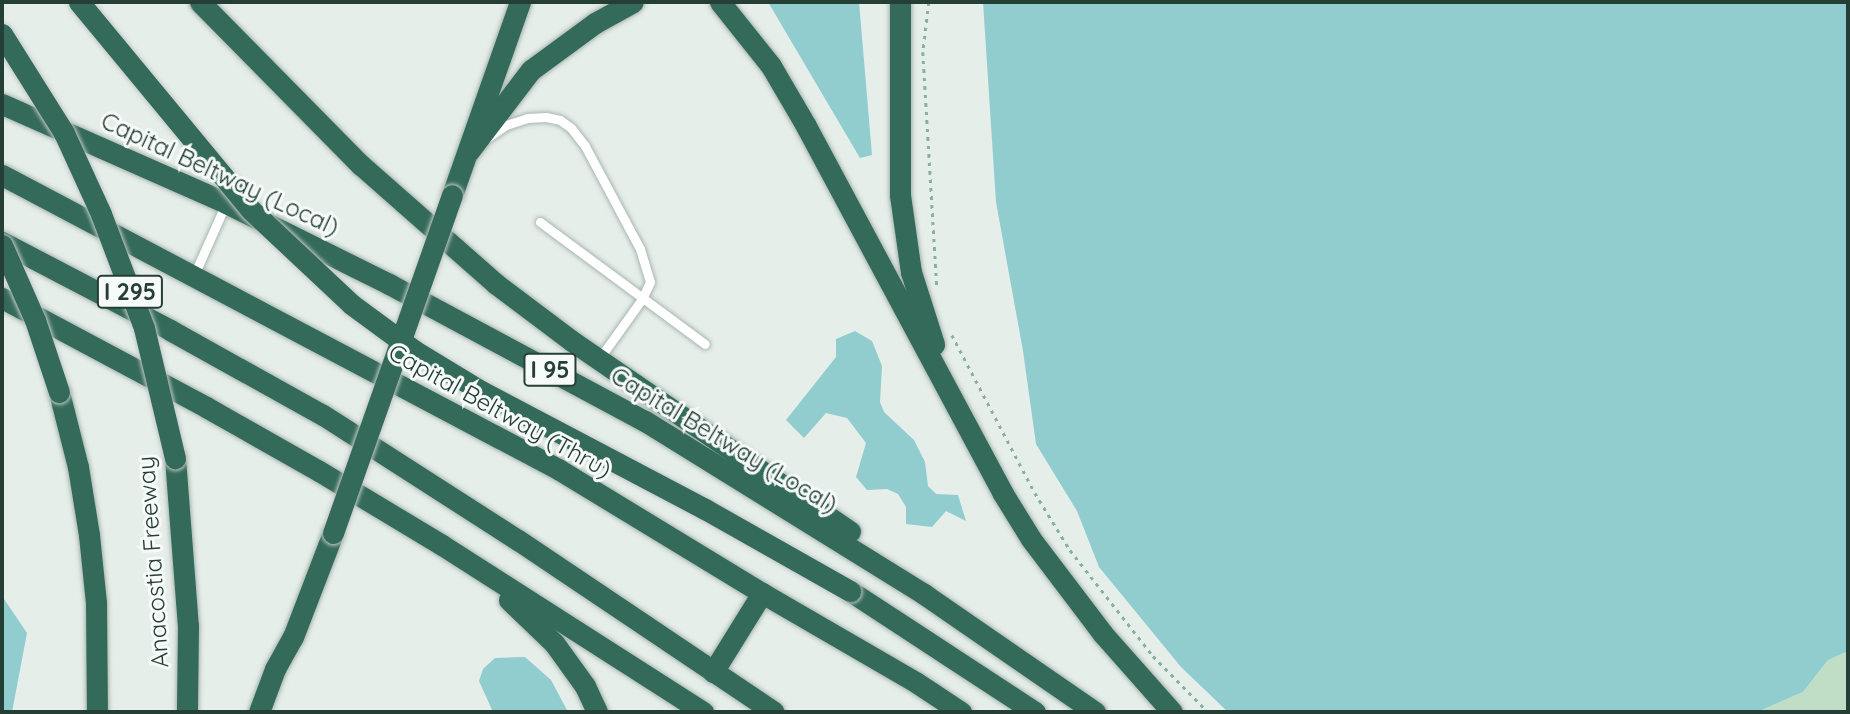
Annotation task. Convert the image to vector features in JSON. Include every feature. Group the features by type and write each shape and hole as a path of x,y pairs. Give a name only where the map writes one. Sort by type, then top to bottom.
{"highway":[{"path":"79,2 250,209 351,304 415,351 481,391 705,509 850,591 1035,712"},
{"path":"200,2 360,165 496,284 599,359 929,586 1069,691"},
{"path":"259,712 275,669 293,637 333,533 520,2"},
{"path":"469,151 531,70 563,45 633,2"},
{"path":"720,2 771,66 806,126 1002,492 1038,548 1103,634 1172,712"},
{"path":"900,2 900,195 904,235 921,310 966,424"},
{"path":"2,34 64,133"},
{"path":"2,57 64,133"},
{"name":"Capital Beltway (Local)","path":"2,104 226,203 389,284 645,422 820,527 1069,691 1095,712"},
{"name":"Anacostia Freeway","path":"64,133 101,214 144,328 175,457 188,626 187,712"},
{"name":"Capital Beltway (Thru)","path":"2,175 558,469 762,593 917,682 961,712"},
{"path":"2,243 35,320 60,392 78,467 96,603 97,712"},
{"path":"2,243 170,330 323,415 518,540 774,712"},
{"path":"2,298 218,413 442,545 703,712"},
{"path":"2,312 113,356"},
{"path":"442,545 505,596 554,643 585,686 597,712"},
{"path":"713,672 762,593"},
{"path":"272,712 286,674 293,637"}],"lane":[{"path":"469,151 506,125 527,118 546,117 560,120 571,128 585,146 640,249 650,282 642,299 599,359"},
{"path":"193,276 226,203"},
{"path":"540,222 705,344"}],"path":[{"path":"929,2 922,52 935,276 939,300"},
{"path":"952,334 1035,494 1070,550 1138,637 1208,712"}],"green space":[{"path":"1848,651 1848,712 1757,712 1803,692 1828,660"}],"water":[{"path":"768,2 859,2 872,155 860,158"},
{"path":"983,2 1848,2 1848,651 1828,660 1803,692 1757,712 1228,712 1181,667 1099,567 1077,511 1036,444 1023,351 996,202"},
{"path":"855,331 872,341 882,366 880,402 884,412 914,440 925,462 928,486 936,494 958,495 966,521 946,511 932,527 906,524 906,507 898,494 887,489 867,490 856,477 866,443 847,418 826,413 804,438 786,420 836,357 836,339"},
{"path":"2,596 27,633 12,712 2,712"},
{"path":"525,657 551,680 568,712 493,712 479,681 483,669 495,658"}]}
